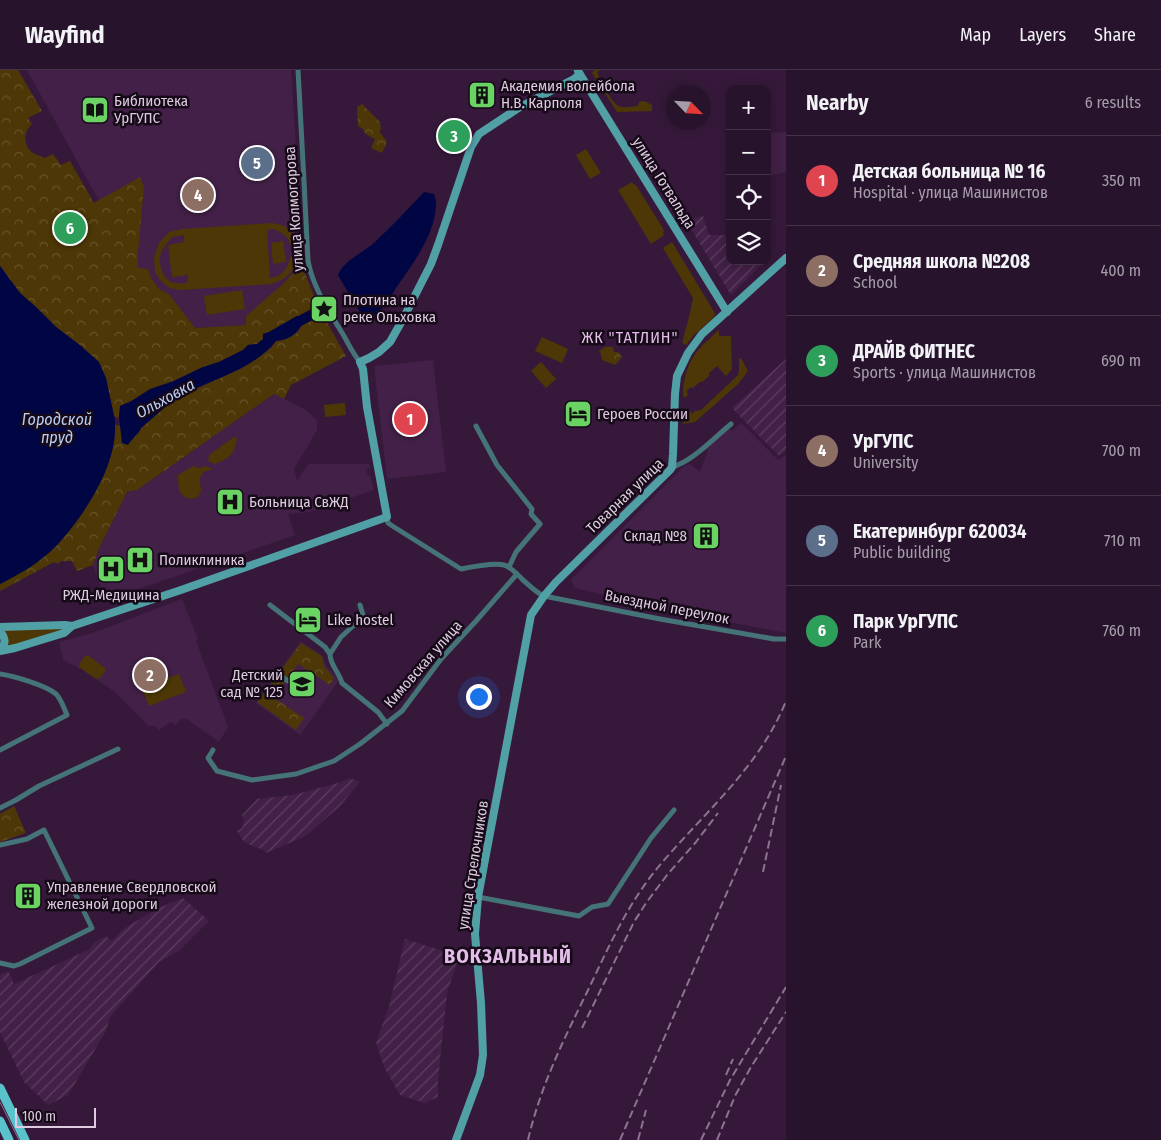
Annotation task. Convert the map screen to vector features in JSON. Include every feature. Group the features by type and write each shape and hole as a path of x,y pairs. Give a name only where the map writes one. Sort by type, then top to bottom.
{"main road":[{"path":"0,650 15,648 64,632 72,626 387,518 363,368 360,362 380,352 390,342 403,319 431,264 474,140 479,134 520,107 574,78 579,72"},
{"name":"улица Готвальда","path":"579,72 727,312"},
{"path":"672,467 677,376 688,353 702,334 786,258"},
{"name":"Товарная улица","path":"544,596 672,467"},
{"name":"улица Стрелочников","path":"456,1140 480,1075 483,1055 475,934 478,897 530,621 534,610 544,596"},
{"path":"0,627 72,626"},
{"path":"0,632 5,639 5,643 0,650"},
{"path":"0,1088 25,1140"},
{"path":"0,1121 9,1140"}],"street":[{"name":"улица Колмогорова","path":"298,70 310,272 314,284 354,355 360,362"},
{"name":"Товарная улица","path":"672,467 688,460 731,424"},
{"path":"476,426 497,465 532,509 531,514 540,524 516,552 509,567"},
{"path":"387,518 388,523 394,528 461,569 500,564 509,567 535,592 544,596"},
{"name":"Кимовская улица","path":"213,750 208,758 217,772 252,780 291,775 334,761 360,744 402,711 441,659 517,574"},
{"name":"Выездной переулок","path":"544,596 670,621 774,639 786,639"},
{"path":"270,605 325,647 330,654 332,663 342,683 378,712 387,724"},
{"path":"330,654 341,637 353,626 365,622 360,606"},
{"path":"277,673 288,681"},
{"path":"0,674 48,689 60,699 67,714 0,750"},
{"path":"0,808 40,786 118,749"},
{"path":"478,897 579,916 592,907 608,904 651,838 674,810"},
{"path":"0,845 27,839 44,830 92,928 20,964 14,966 0,963"}],"shaded area":[{"path":"27,70 291,70 302,266 298,267 246,325 195,328 169,294 159,289 151,278 148,269 138,268"},
{"path":"786,132 786,172 771,175 771,175 771,133"},
{"path":"703,216 709,235 726,235 726,265 761,265 731,295 688,224 695,218"},
{"path":"786,359 786,451 779,456 732,408"},
{"path":"433,360 446,472 387,479 374,366"},
{"name":"Больница СвЖД","path":"274,394 305,409 317,420 317,430 294,469 297,481 308,464 369,464 370,468 366,469 367,474 371,477 374,490 309,512 288,514 295,535 110,599 103,592 93,565 100,546 127,492 137,490"},
{"path":"741,423 778,460 786,455 786,633 663,609 575,588 571,580 683,467 690,464 700,472 708,451 706,446 729,428 732,431"},
{"path":"182,599 198,639 196,641 228,727 219,742 184,718 176,725 171,722 159,730 155,726 149,726 115,692 81,669 63,660 59,642 93,633"},
{"name":"Детский сад № 125","path":"301,641 322,656 326,665 339,680 300,735 256,703"},
{"path":"349,778 360,782 340,806 306,836 266,853 244,842 237,831 242,828 244,822 242,815 257,799 293,795 341,782"},
{"path":"183,898 209,921 180,950 159,962 110,1017 106,1031 68,1095 48,1105 24,1082 0,1032 0,975 8,971 14,984 88,950 94,943 106,936 112,941 122,930 156,909"},
{"path":"405,939 459,956 447,993 438,1097 425,1103 400,1095 384,1067 376,1042 389,1007"}],"green space":[{"path":"0,70 18,70 42,111 28,118 32,124 27,131 25,139 27,147 34,154 45,158 53,154 61,165 70,161 94,203 140,177 144,187 138,268 148,269 151,278 159,289 169,294 195,328 246,325 246,316 282,285 298,267 302,266 319,308 304,316 297,316 263,334 263,339 257,344 248,345 243,350 219,362 203,367 120,406 119,417 114,416 106,378 81,346 56,327 20,293 0,266"},
{"path":"594,70 601,70 597,72 601,81 617,105 621,107 638,106 639,102 644,101 652,105 652,111 617,112 592,73"},
{"path":"362,104 380,122 381,130 379,131 387,142 382,153 371,148 375,139 367,135 358,126 357,107"},
{"path":"586,149 601,173 590,179 576,155"},
{"path":"632,182 636,185 664,230 664,235 651,244 618,190"},
{"path":"272,223 281,225 290,231 297,245 296,261 289,274 282,280 272,284 180,290 169,288 160,280 155,272 154,257 159,243 169,232 182,229","holes":["273,229 287,238 290,242 291,252 288,265 284,271 278,276 270,278 267,230","184,235 184,242 168,245 172,277 188,275 187,283 173,283 166,278 162,271 160,257 164,247 172,237"]},
{"path":"283,241 286,262 273,264 271,243"},
{"path":"672,242 715,314 686,345 682,343 693,298 663,248"},
{"path":"242,290 245,309 207,315 204,296"},
{"path":"321,312 346,356 291,385 284,399 274,394 137,490 127,492 100,546 93,565 77,571 72,561 61,561 58,564 54,562 0,591 0,584 48,552 69,531 98,487 103,476 112,452 115,425 121,426 122,442 128,444 141,428 166,405 183,395 242,368 271,348 276,341 297,333 306,320"},
{"path":"719,330 719,336 731,336 732,369 726,376 717,366 702,382 687,390 689,394 684,398 684,382 692,359 701,347"},
{"path":"542,337 568,349 562,363 535,351"},
{"path":"605,347 613,347 614,352 618,352 622,357 615,365 602,360 599,351"},
{"path":"741,358 748,371 738,384 695,422 683,424 684,409 687,408 692,414 695,411 701,410 738,375 739,359"},
{"path":"541,362 556,379 546,388 531,371"},
{"path":"345,403 346,415 325,417 324,405"},
{"path":"234,437 237,438 231,455 215,464 208,461 209,455"},
{"path":"193,466 199,468 205,466 213,469 202,474 200,493 197,497 190,499 184,497 180,492 178,475"},
{"path":"69,627 13,646 5,648 3,630"},
{"path":"301,643 322,656 324,666 334,678 330,685 298,664 287,679 279,673"},
{"path":"85,656 89,656 105,668 100,678 96,679 79,667"},
{"path":"179,674 186,692 149,706 141,687"},
{"path":"278,675 286,680 274,698 304,718 296,730 257,702"},
{"path":"14,806 26,833 0,842 0,814"}],"water":[{"path":"424,192 434,194 436,204 432,226 423,247 383,307 371,317 361,314 338,275 344,265 375,242"},
{"name":"Городской пруд","path":"0,266 20,293 56,327 99,362 106,378 115,420 115,431 113,446 103,477 77,521 44,557 23,572 0,584"},
{"path":"297,316 305,318 291,337 276,341 267,351 245,366 177,398 141,428 128,445 122,443 119,417 120,406 150,389 219,362 243,350 248,345 257,344 263,339 263,334"}],"waterway":[{"name":"Ольховка","path":"294,324 313,314"}],"tram line":[{"path":"0,1102 19,1140"}],"railway":[{"path":"528,1140 533,1119 554,1061 627,912 655,871 745,770 774,726 786,701"},
{"path":"620,1140 786,756"},
{"path":"763,872 781,785"},
{"path":"582,1028 634,922 646,903 718,813"},
{"path":"701,1140 730,1080 786,987"},
{"path":"717,1140 735,1096 786,1012"},
{"path":"726,1075 733,1059"},
{"path":"638,1140 646,1110"}],"place":[{"name":"Академия волейбола Н.В. Карполя","path":"482,95"},
{"name":"Библиотека УрГУПС","path":"95,110"},
{"name":"ДРАЙВ ФИТНЕС","path":"454,136"},
{"name":"Екатеринбург 620034","path":"257,163"},
{"name":"УрГУПС","path":"198,195"},
{"name":"Парк УрГУПС","path":"70,228"},
{"name":"Плотина на реке Ольховка","path":"324,309"},
{"name":"Героев России","path":"578,414"},
{"name":"Детская больница № 16","path":"410,419"},
{"name":"Больница СвЖД","path":"230,502"},
{"name":"Склад №8","path":"706,536"},
{"name":"Поликлиника","path":"140,560"},
{"name":"РЖД-Медицина","path":"111,569"},
{"name":"Like hostel","path":"308,620"},
{"name":"Средняя школа №208","path":"150,675"},
{"name":"Детский сад № 125","path":"302,684"},
{"name":"Управление Свердловской железной дороги","path":"28,896"}],"district":[{"name":"ЖК \"ТАТЛИН\"","path":"630,337"},
{"name":"ВОКЗАЛЬНЫЙ","path":"508,956"}]}
